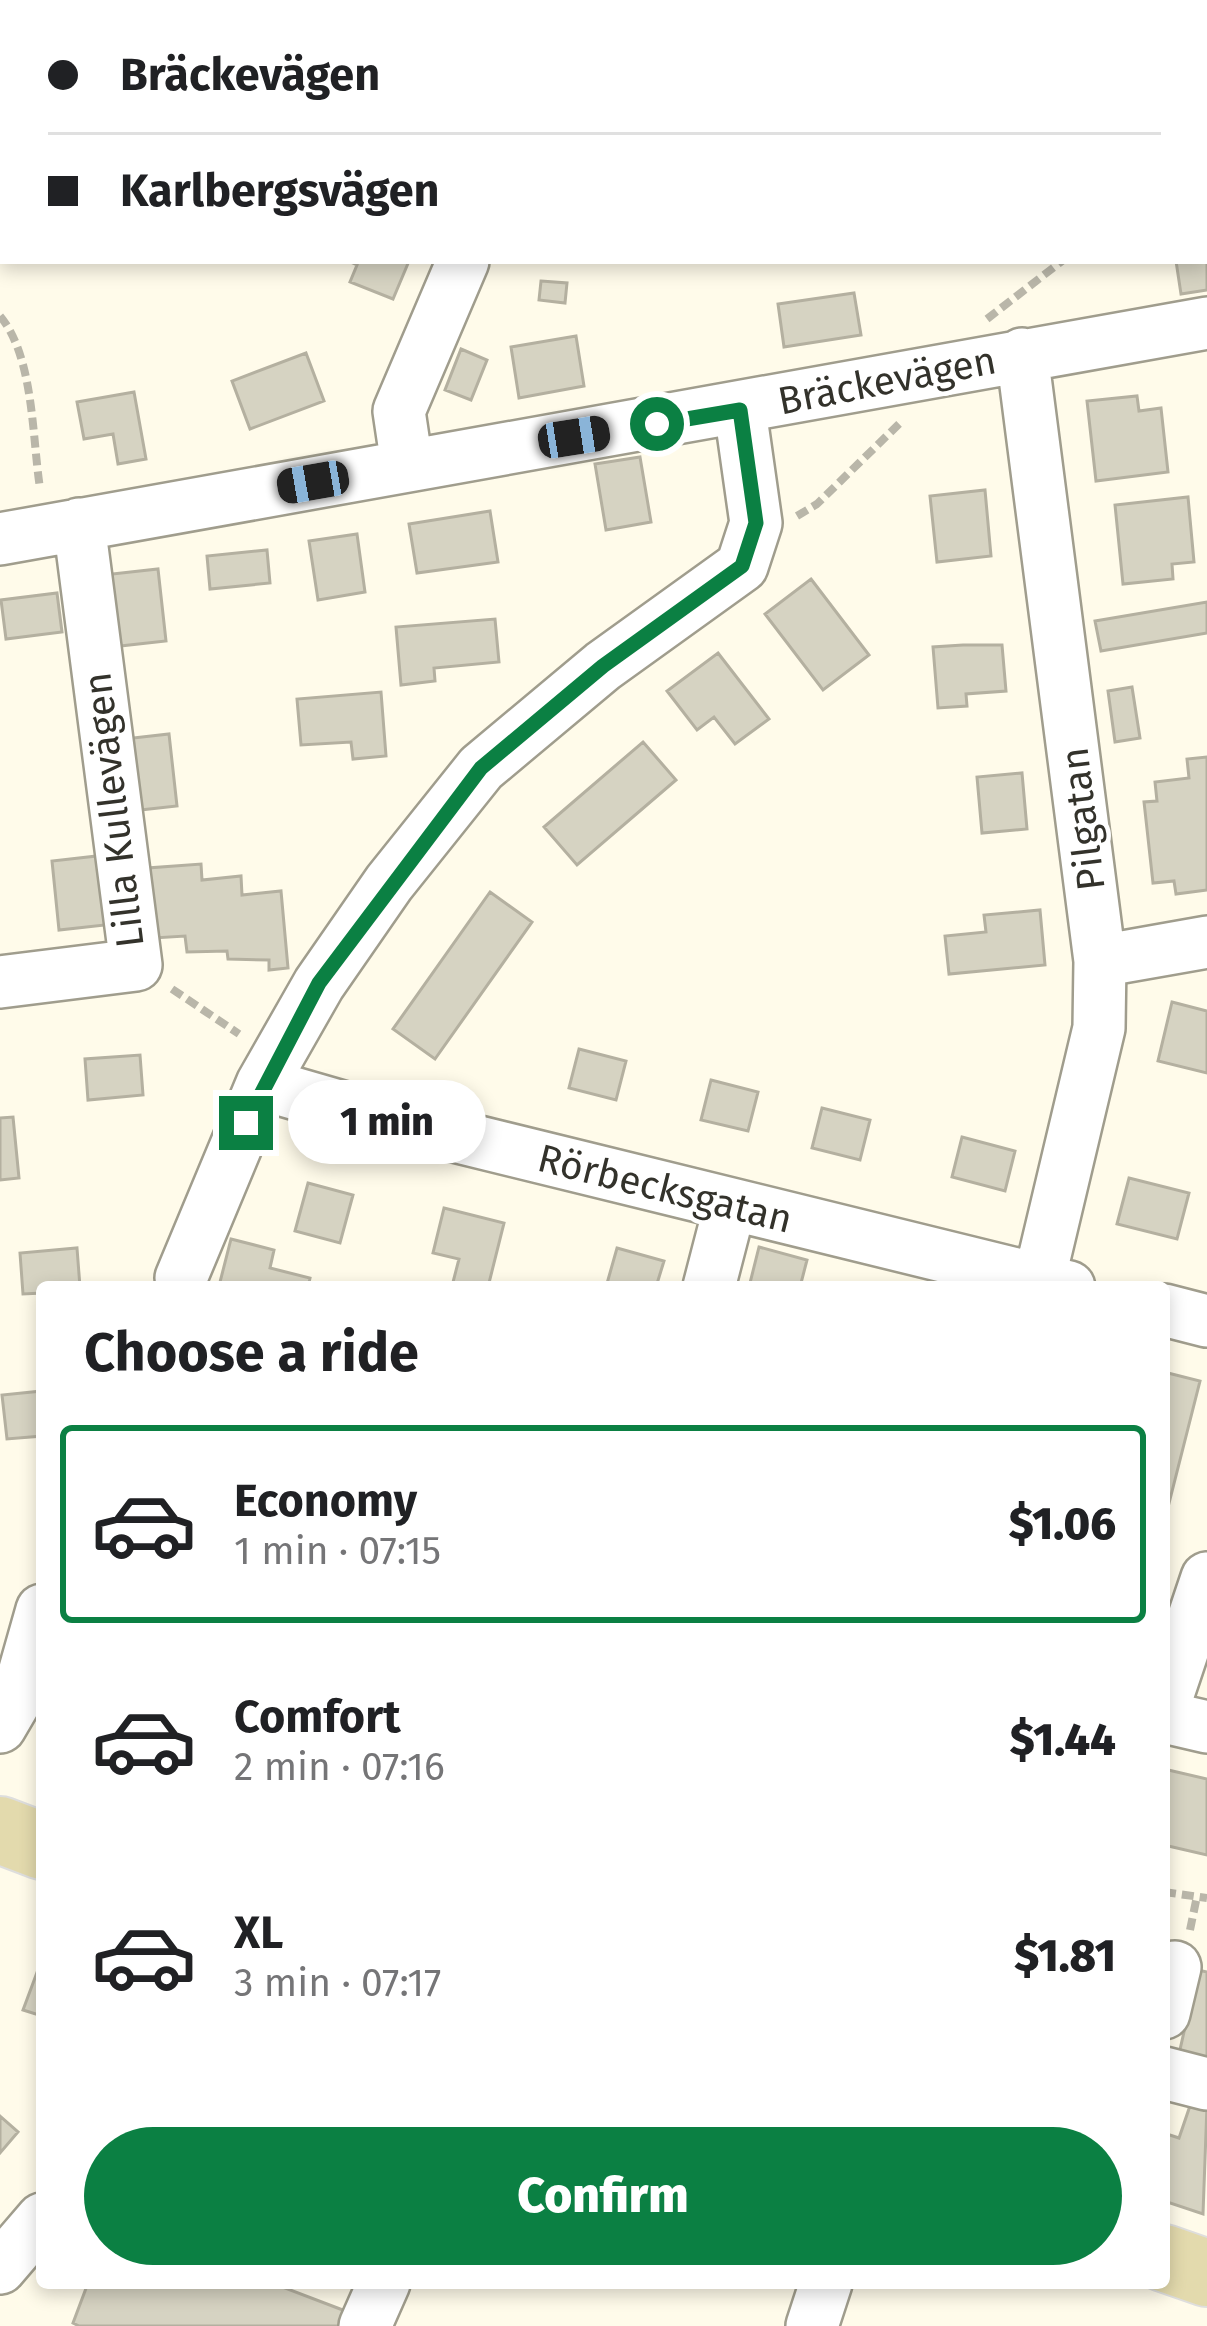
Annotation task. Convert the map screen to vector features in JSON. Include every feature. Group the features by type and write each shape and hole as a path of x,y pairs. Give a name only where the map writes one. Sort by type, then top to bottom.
{"main road":[{"path":"0,1830 36,1844"},
{"path":"1170,2260 1207,2273"}],"street":[{"path":"406,465 399,411 462,264"},
{"name":"Bräckevägen","path":"42,531 1207,323"},
{"name":"Pilgatan","path":"984,362 1100,961 1099,1028 1054,1281"},
{"path":"181,1278 269,1071 331,967 481,768 603,666 742,566 756,523 740,410"},
{"name":"Lilla Kullevägen","path":"0,982 136,964 42,531"},
{"path":"1100,961 1207,942"},
{"name":"Rörbecksgatan","path":"269,1071 730,1206 1046,1281"},
{"path":"711,1281 730,1206"},
{"path":"1170,1312 1207,1321"},
{"path":"1170,1688 1207,1578"},
{"path":"0,1726 17,1698 36,1631"},
{"path":"1170,1719 1207,1727"},
{"path":"1170,2075 1207,2084"},
{"path":"0,2268 36,2226"},
{"path":"365,2326 381,2289"},
{"path":"812,2326 824,2289"}],"path":[{"path":"0,316 10,328 21,369 42,531"},
{"path":"756,523 783,524 817,504 934,388 984,362"},
{"path":"136,964 269,1071"},
{"path":"1170,1893 1207,1898"}],"building":[{"path":"408,264 393,299 350,282 357,265"},
{"path":"1176,264 1207,264 1207,290 1181,294"},
{"path":"541,281 567,283 565,303 539,300"},
{"path":"854,293 861,335 784,347 778,304"},
{"path":"576,336 584,386 519,398 511,347"},
{"path":"461,349 487,360 471,400 445,390"},
{"path":"306,353 324,401 250,429 232,381"},
{"path":"134,392 146,459 118,464 113,434 84,439 77,402"},
{"path":"1137,396 1139,411 1161,408 1168,472 1096,481 1087,401"},
{"path":"640,457 651,522 606,530 595,464"},
{"path":"985,490 991,556 937,562 930,496"},
{"path":"1188,497 1194,562 1172,564 1173,579 1123,584 1115,505"},
{"path":"490,511 498,562 417,573 409,524"},
{"path":"357,534 365,592 318,600 309,541"},
{"path":"267,550 270,583 210,589 207,556"},
{"path":"158,569 166,641 111,647 103,575"},
{"path":"811,579 869,655 823,690 765,614"},
{"path":"57,593 62,632 6,639 1,600"},
{"path":"1207,602 1207,633 1101,651 1095,621"},
{"path":"495,619 499,662 434,668 435,681 401,685 396,627"},
{"path":"1002,645 1006,691 966,694 967,706 938,708 933,647"},
{"path":"718,653 769,719 735,744 714,717 697,730 667,691"},
{"path":"1132,687 1140,738 1115,742 1108,691"},
{"path":"381,692 386,756 353,759 351,742 301,745 297,699"},
{"path":"169,734 177,806 131,811 124,739"},
{"path":"643,742 676,780 577,865 544,827"},
{"path":"1207,757 1207,890 1176,894 1174,881 1153,883 1144,802 1157,801 1155,782 1189,778 1187,759"},
{"path":"1022,773 1027,829 982,833 977,777"},
{"path":"97,856 105,925 59,930 52,861"},
{"path":"201,864 202,880 241,876 242,895 281,891 288,968 269,970 269,960 228,959 227,951 187,952 185,936 154,938 148,868"},
{"path":"490,892 532,922 435,1059 393,1029"},
{"path":"1040,910 1045,965 949,974 945,936 986,932 984,915"},
{"path":"1172,1002 1207,1011 1207,1073 1158,1061"},
{"path":"579,1049 626,1061 616,1100 569,1088"},
{"path":"140,1055 143,1095 88,1100 85,1059"},
{"path":"711,1080 758,1092 748,1131 701,1120"},
{"path":"822,1108 870,1120 860,1160 812,1148"},
{"path":"13,1117 19,1178 0,1180 0,1118"},
{"path":"962,1137 1015,1151 1005,1191 952,1177"},
{"path":"1129,1178 1189,1193 1177,1239 1117,1224"},
{"path":"308,1183 353,1195 340,1243 295,1231"},
{"path":"444,1208 504,1223 490,1281 453,1281 459,1259 433,1253"},
{"path":"231,1239 274,1250 270,1268 310,1278 309,1281 220,1281"},
{"path":"759,1247 807,1260 802,1281 750,1281"},
{"path":"77,1248 80,1281 36,1281 36,1293 23,1294 20,1253"},
{"path":"617,1248 664,1261 658,1281 608,1281"},
{"path":"1170,1374 1200,1381 1170,1499"},
{"path":"36,1392 36,1437 7,1439 2,1395"},
{"path":"1170,1770 1207,1779 1207,1855 1170,1846"},
{"path":"1198,1970 1207,1972 1207,2060 1179,2054"},
{"path":"36,1975 36,2014 23,2010"},
{"path":"1192,2100 1207,2105 1203,2214 1170,2203 1170,2135 1179,2138"},
{"path":"0,2116 18,2132 0,2153"},
{"path":"86,2289 288,2289 348,2312 343,2326 73,2323"}],"route":[{"path":"246,1123 262,1084 319,983 389,883 481,768 603,666 742,566 756,523 740,410 657,424"}]}
